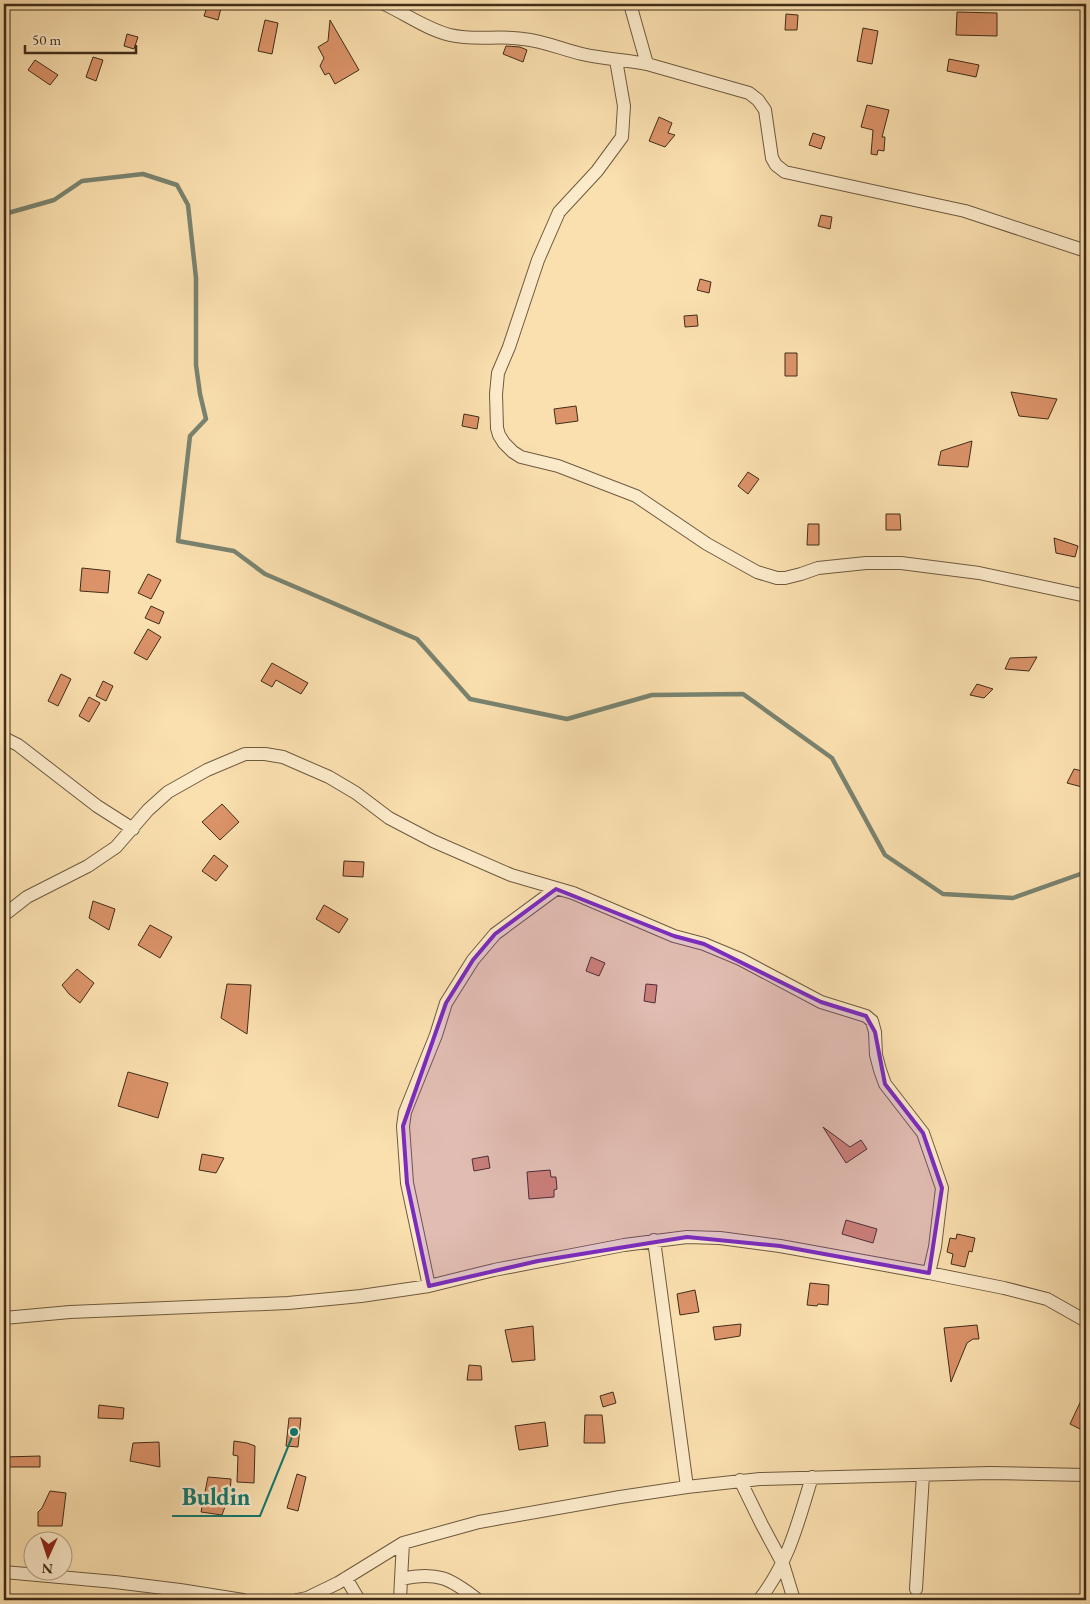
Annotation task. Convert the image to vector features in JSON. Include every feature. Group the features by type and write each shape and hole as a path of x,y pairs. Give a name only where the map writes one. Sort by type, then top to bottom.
{"street":[{"path":"384,4 448,35 470,39 514,38 533,40 582,54 647,64 749,93 766,110 772,158 776,165 785,172 965,210 1086,251"},
{"path":"630,4 647,64"},
{"path":"616,60 624,106 622,137 597,171 559,212 538,260 509,347 498,373 496,394 497,428 504,443 521,457 558,466 636,496 707,544 757,572 777,578 785,578 818,568 866,563 901,563 979,573 1086,596"},
{"path":"4,738 18,745 97,806 133,828"},
{"path":"4,915 27,897 88,866 116,847 148,810 168,792 207,770 245,754 265,754 283,757 329,777 356,793 389,818 433,841 511,875 573,893 674,936 704,944 740,959 821,1002 866,1016 872,1021 875,1032 876,1054 885,1084 923,1133 942,1188 929,1273"},
{"path":"428,1286 407,1183 403,1126 405,1112 436,1035 446,1003 473,960 495,934 556,889"},
{"path":"4,1318 70,1312 288,1304 388,1293 530,1263 654,1240 687,1237 720,1238 806,1250 1004,1288 1047,1299 1086,1321"},
{"path":"654,1240 687,1486"},
{"path":"297,1600 307,1598 338,1583 403,1543 479,1522 687,1486 740,1480 812,1477 990,1473 1086,1475"},
{"path":"916,1589 923,1475"},
{"path":"759,1600 783,1564 812,1477"},
{"path":"740,1480 783,1564 794,1600"},
{"path":"400,1600 403,1543"},
{"path":"4,1572 115,1582 243,1600"},
{"path":"401,1579 438,1576 450,1580 478,1600"},
{"path":"346,1578 359,1600"}],"highlighted area":[{"path":"556,889 674,936 704,944 821,1002 866,1016 875,1032 885,1084 923,1133 942,1188 929,1273 780,1246 687,1237 538,1261 429,1286 407,1183 403,1126 446,1003 473,960 495,934"}],"building":[{"path":"208,4 222,4 218,20 204,16"},
{"path":"957,12 997,13 997,36 956,35"},
{"path":"786,14 798,15 797,30 785,30"},
{"path":"265,20 278,23 272,54 258,51"},
{"path":"330,20 359,70 335,84 329,73 325,75 320,66 324,58 318,47 328,41"},
{"path":"863,28 878,31 872,64 857,61"},
{"path":"127,34 138,37 134,49 124,46"},
{"path":"506,46 520,47 527,50 523,62 503,54"},
{"path":"93,57 103,60 96,81 86,77"},
{"path":"949,59 979,65 976,77 947,71"},
{"path":"35,60 58,75 50,85 28,70"},
{"path":"867,105 889,110 882,137 885,137 884,151 878,150 877,155 871,154 873,130 861,127"},
{"path":"659,117 672,123 668,133 675,135 665,147 649,141"},
{"path":"813,133 825,137 821,149 809,145"},
{"path":"821,215 832,217 830,229 818,226"},
{"path":"700,279 711,282 709,293 697,290"},
{"path":"697,315 698,326 685,327 684,316"},
{"path":"785,353 797,353 797,376 785,376"},
{"path":"1011,392 1057,399 1048,419 1019,416"},
{"path":"576,406 578,421 556,424 554,409"},
{"path":"464,414 479,417 477,429 462,426"},
{"path":"972,441 968,467 938,465 941,451"},
{"path":"748,472 759,479 748,494 738,486"},
{"path":"886,514 900,514 901,530 886,530"},
{"path":"808,524 819,524 819,545 807,545"},
{"path":"1054,538 1078,546 1075,557 1056,553"},
{"path":"82,568 110,571 108,593 80,591"},
{"path":"148,574 161,580 151,599 138,593"},
{"path":"151,606 164,612 159,624 145,618"},
{"path":"148,629 161,637 147,660 134,653"},
{"path":"1037,657 1029,671 1005,669 1010,658"},
{"path":"272,663 308,683 301,694 276,680 272,687 261,681"},
{"path":"61,674 71,679 58,706 48,701"},
{"path":"103,681 113,686 106,701 96,696"},
{"path":"977,684 993,689 984,698 970,695"},
{"path":"89,697 100,703 89,722 79,716"},
{"path":"1074,769 1086,772 1082,787 1067,783"},
{"path":"222,804 239,822 220,840 202,822"},
{"path":"214,855 228,866 216,881 202,871"},
{"path":"344,861 364,862 363,877 343,876"},
{"path":"93,901 115,909 109,930 89,918"},
{"path":"324,905 348,919 339,933 316,919"},
{"path":"150,925 172,937 160,958 138,945"},
{"path":"591,957 605,963 599,976 586,971"},
{"path":"77,969 94,983 80,1003 62,985"},
{"path":"227,984 251,985 247,1034 221,1018"},
{"path":"646,984 657,985 655,1003 644,1001"},
{"path":"128,1072 168,1083 158,1118 118,1106"},
{"path":"823,1127 850,1147 861,1140 867,1149 846,1163"},
{"path":"202,1154 224,1158 216,1173 199,1170"},
{"path":"488,1156 490,1168 474,1171 472,1159"},
{"path":"550,1170 551,1177 556,1177 557,1189 554,1190 554,1197 529,1199 527,1172"},
{"path":"846,1220 877,1229 873,1243 842,1234"},
{"path":"957,1234 975,1238 972,1252 969,1251 965,1267 951,1264 953,1254 947,1252 950,1238 956,1239"},
{"path":"810,1283 829,1285 828,1305 807,1305"},
{"path":"695,1290 699,1312 680,1315 677,1294"},
{"path":"741,1324 740,1336 715,1340 713,1327"},
{"path":"977,1325 979,1339 973,1339 967,1343 951,1382 944,1328"},
{"path":"533,1326 535,1360 512,1362 505,1330"},
{"path":"469,1365 481,1366 482,1380 467,1380"},
{"path":"1086,1390 1086,1416 1080,1429 1070,1424"},
{"path":"613,1392 616,1403 603,1407 600,1396"},
{"path":"99,1405 124,1408 123,1419 98,1418"},
{"path":"585,1415 602,1415 605,1443 584,1443"},
{"path":"289,1418 301,1418 298,1447 286,1446"},
{"path":"545,1422 548,1446 519,1450 515,1426"},
{"path":"234,1441 255,1446 254,1483 237,1482 238,1456 233,1455"},
{"path":"159,1442 160,1467 130,1461 133,1443"},
{"path":"40,1456 40,1467 4,1467 4,1457"},
{"path":"297,1474 306,1477 298,1511 287,1508"},
{"path":"208,1477 231,1479 230,1493 222,1515 201,1512"},
{"path":"50,1491 66,1493 62,1526 38,1526 38,1512"}],"waterway":[{"path":"4,216 8,213 54,200 82,181 143,174 177,185 188,205 196,278 196,365 206,419 190,436 178,541 234,551 265,574 417,639 470,699 567,719 652,695 743,694 832,758 885,855 943,894 1013,898 1086,872"}],"place":[{"name":"Buldin","path":"294,1432"}]}
